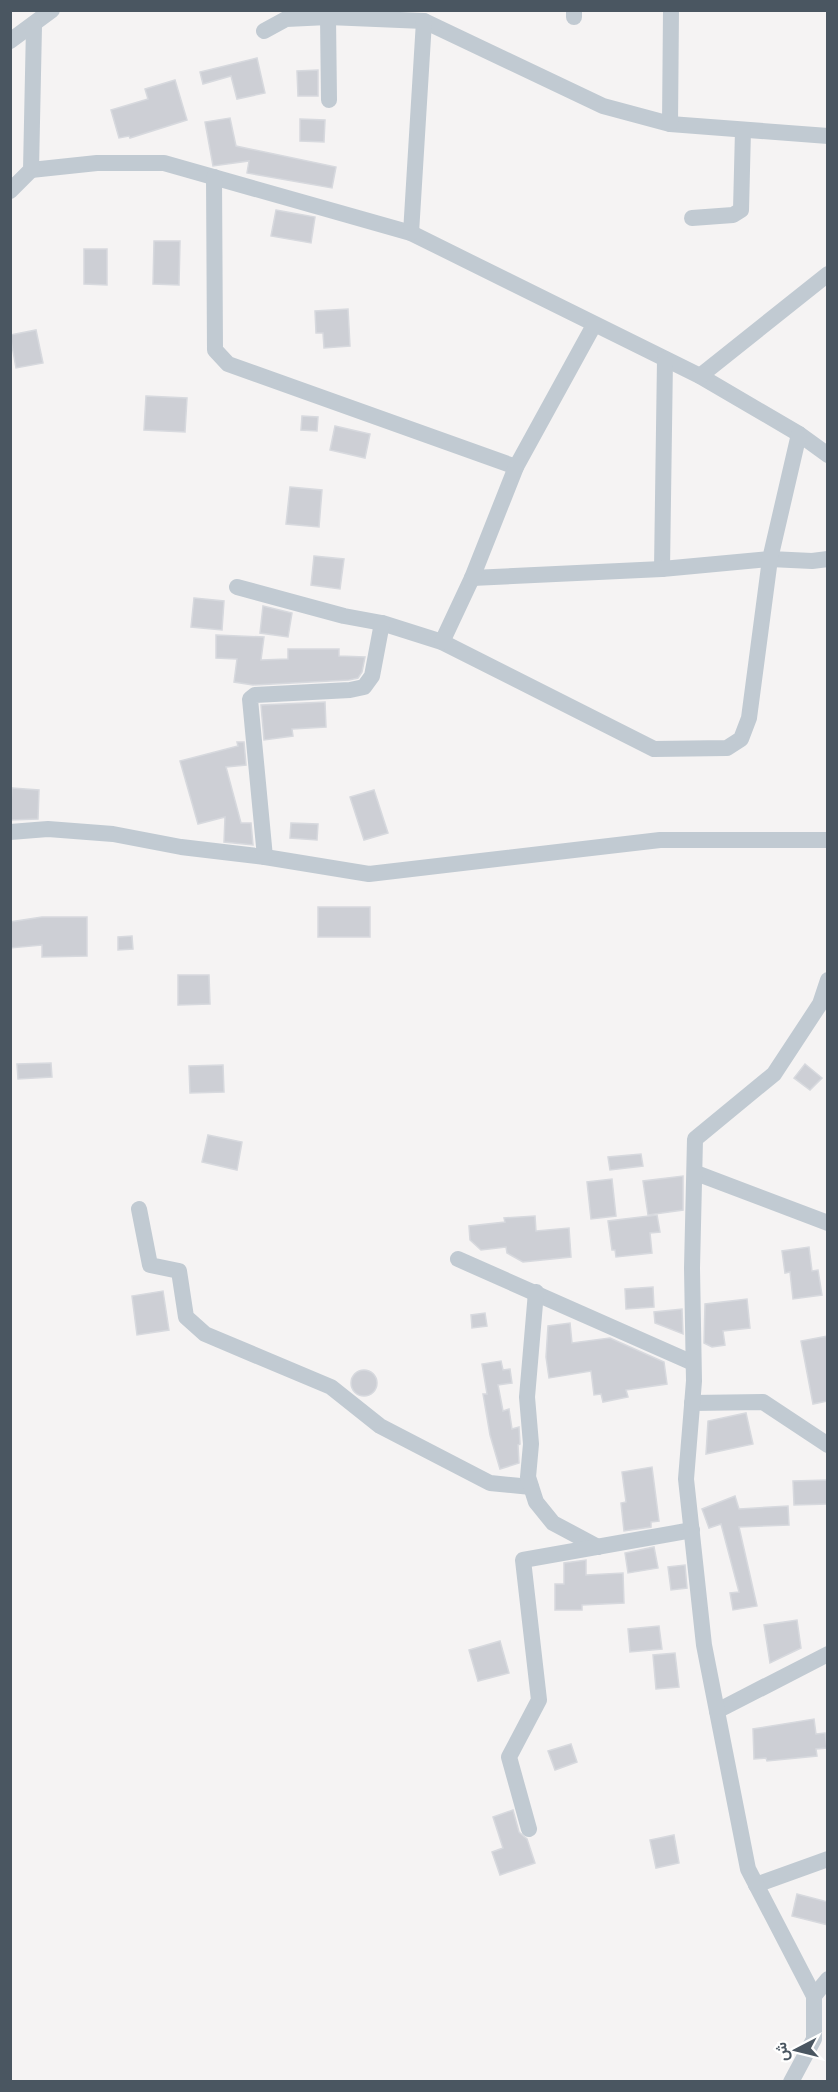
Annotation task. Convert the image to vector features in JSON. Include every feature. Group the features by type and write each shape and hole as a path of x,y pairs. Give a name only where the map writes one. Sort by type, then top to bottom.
{"street":[{"path":"10,41 34,26 52,10"},
{"path":"670,124 671,10"},
{"path":"328,17 329,100"},
{"path":"264,31 286,19 328,17 424,21 603,106 670,124 828,136"},
{"path":"411,233 424,21"},
{"path":"31,170 34,26"},
{"path":"692,218 733,215 741,210 743,130"},
{"path":"10,191 31,170 97,163 164,163 411,233 700,376 799,434 828,455"},
{"path":"214,177 215,350 219,357 228,364 516,466"},
{"path":"700,376 828,274"},
{"path":"442,642 472,578 516,466 594,325"},
{"path":"662,569 665,359"},
{"path":"237,587 344,616 382,623 442,642 654,748 727,748 741,739 749,718 771,559 799,434"},
{"path":"472,578 662,569 771,559 812,561 828,559"},
{"path":"265,856 250,699 255,695 350,690 364,687 372,676 382,623"},
{"path":"10,832 48,830 113,834 181,848 265,856 369,874 660,840 828,840"},
{"path":"791,2082 814,2039 814,1996 748,1869 704,1645 686,1479 692,1403 695,1139 774,1074 820,1004 828,980"},
{"path":"696,1173 828,1223"},
{"path":"139,1209 150,1266 178,1271 186,1317 205,1334 331,1387 380,1426 490,1483 531,1488"},
{"path":"458,1259 693,1363"},
{"path":"536,1292 527,1397 531,1444 528,1477 536,1502 553,1523 598,1547"},
{"path":"692,1403 763,1402 828,1445"},
{"path":"529,1829 509,1757 539,1700 523,1560 692,1530"},
{"path":"717,1711 828,1654"},
{"path":"756,1885 828,1859"},
{"path":"814,1996 828,1979"}],"building":[{"path":"257,58 265,93 237,99 231,76 203,84 200,72"},
{"path":"318,70 318,96 298,96 297,71"},
{"path":"175,80 187,120 130,138 129,136 119,138 111,110 148,99 145,89"},
{"path":"230,118 236,146 336,167 332,188 247,173 249,161 213,166 205,122"},
{"path":"300,119 325,120 324,142 300,141"},
{"path":"276,210 315,217 311,243 271,236"},
{"path":"154,241 180,241 179,285 153,284"},
{"path":"84,249 107,249 107,285 84,284"},
{"path":"348,309 350,346 324,348 323,333 316,333 315,311"},
{"path":"36,330 43,363 16,368 10,335"},
{"path":"146,396 187,398 185,432 144,430"},
{"path":"302,416 318,417 317,431 301,430"},
{"path":"335,426 370,434 365,458 330,450"},
{"path":"290,487 322,490 319,527 286,524"},
{"path":"314,556 344,559 340,589 311,585"},
{"path":"194,598 224,601 222,630 191,627"},
{"path":"263,606 292,613 288,637 260,633"},
{"path":"216,635 264,637 261,660 288,659 288,649 339,649 339,656 365,657 362,672 358,678 349,680 253,685 234,682 237,659 216,658"},
{"path":"325,702 326,727 292,729 293,736 264,740 261,705"},
{"path":"237,742 244,742 246,765 226,767 241,823 251,823 253,845 224,842 225,817 198,824 180,761 238,746"},
{"path":"12,788 39,790 38,819 10,820"},
{"path":"374,790 388,833 364,840 350,797"},
{"path":"291,823 318,824 317,840 290,838"},
{"path":"318,907 370,907 370,937 318,937"},
{"path":"42,917 87,917 87,956 42,957 42,945 10,948 10,922"},
{"path":"132,936 133,949 118,950 118,937"},
{"path":"178,975 209,975 210,1004 178,1005"},
{"path":"51,1063 52,1077 18,1079 17,1064"},
{"path":"805,1064 822,1078 810,1090 794,1078"},
{"path":"223,1065 224,1092 190,1093 189,1066"},
{"path":"208,1135 242,1142 237,1170 202,1162"},
{"path":"641,1154 643,1166 610,1170 608,1157"},
{"path":"683,1176 683,1210 648,1215 643,1181"},
{"path":"612,1179 616,1216 591,1219 587,1182"},
{"path":"657,1215 660,1232 650,1233 652,1253 616,1257 615,1250 612,1250 608,1221"},
{"path":"535,1216 536,1231 569,1228 571,1257 523,1262 507,1253 506,1247 481,1250 470,1240 469,1226 505,1222 504,1218"},
{"path":"809,1247 812,1271 818,1270 822,1295 793,1299 790,1272 785,1273 782,1251"},
{"path":"653,1287 654,1307 626,1309 625,1289"},
{"path":"163,1291 169,1330 137,1335 132,1296"},
{"path":"747,1299 750,1328 723,1331 725,1345 712,1347 704,1343 705,1304"},
{"path":"682,1309 683,1334 655,1323 654,1312"},
{"path":"485,1313 487,1326 472,1328 471,1315"},
{"path":"570,1323 572,1343 610,1338 664,1362 667,1384 626,1390 628,1397 603,1402 601,1394 594,1395 591,1371 549,1378 546,1357 548,1326"},
{"path":"828,1336 828,1401 813,1404 801,1341"},
{"path":"501,1361 503,1370 510,1369 512,1383 498,1385 503,1411 509,1409 512,1429 519,1427 520,1444 518,1445 519,1463 500,1469 490,1435 483,1394 487,1394 482,1364"},
{"path":"364,1370 373,1374 377,1383 373,1392 364,1396 355,1392 351,1383 355,1374"},
{"path":"746,1413 753,1444 706,1454 708,1421"},
{"path":"652,1467 659,1521 651,1522 651,1527 624,1531 621,1503 626,1502 622,1472"},
{"path":"828,1480 828,1504 794,1505 793,1481"},
{"path":"735,1496 739,1509 788,1506 789,1525 739,1527 757,1606 733,1610 730,1593 739,1592 721,1524 709,1528 702,1509"},
{"path":"654,1547 658,1568 628,1573 625,1553"},
{"path":"586,1560 586,1575 623,1573 624,1603 582,1605 582,1610 555,1610 555,1584 564,1584 564,1563"},
{"path":"685,1565 687,1588 671,1590 668,1567"},
{"path":"797,1620 801,1648 770,1663 764,1625"},
{"path":"659,1626 662,1649 630,1652 628,1629"},
{"path":"500,1641 509,1673 478,1681 469,1650"},
{"path":"675,1653 679,1687 656,1689 653,1655"},
{"path":"814,1719 816,1734 825,1733 827,1748 816,1749 817,1756 767,1761 766,1758 754,1759 753,1729"},
{"path":"571,1744 577,1762 555,1770 548,1751"},
{"path":"513,1810 519,1832 527,1839 535,1863 500,1875 492,1852 503,1848 493,1817"},
{"path":"674,1835 679,1863 656,1868 650,1840"},
{"path":"797,1894 828,1902 828,1925 792,1916"}]}
